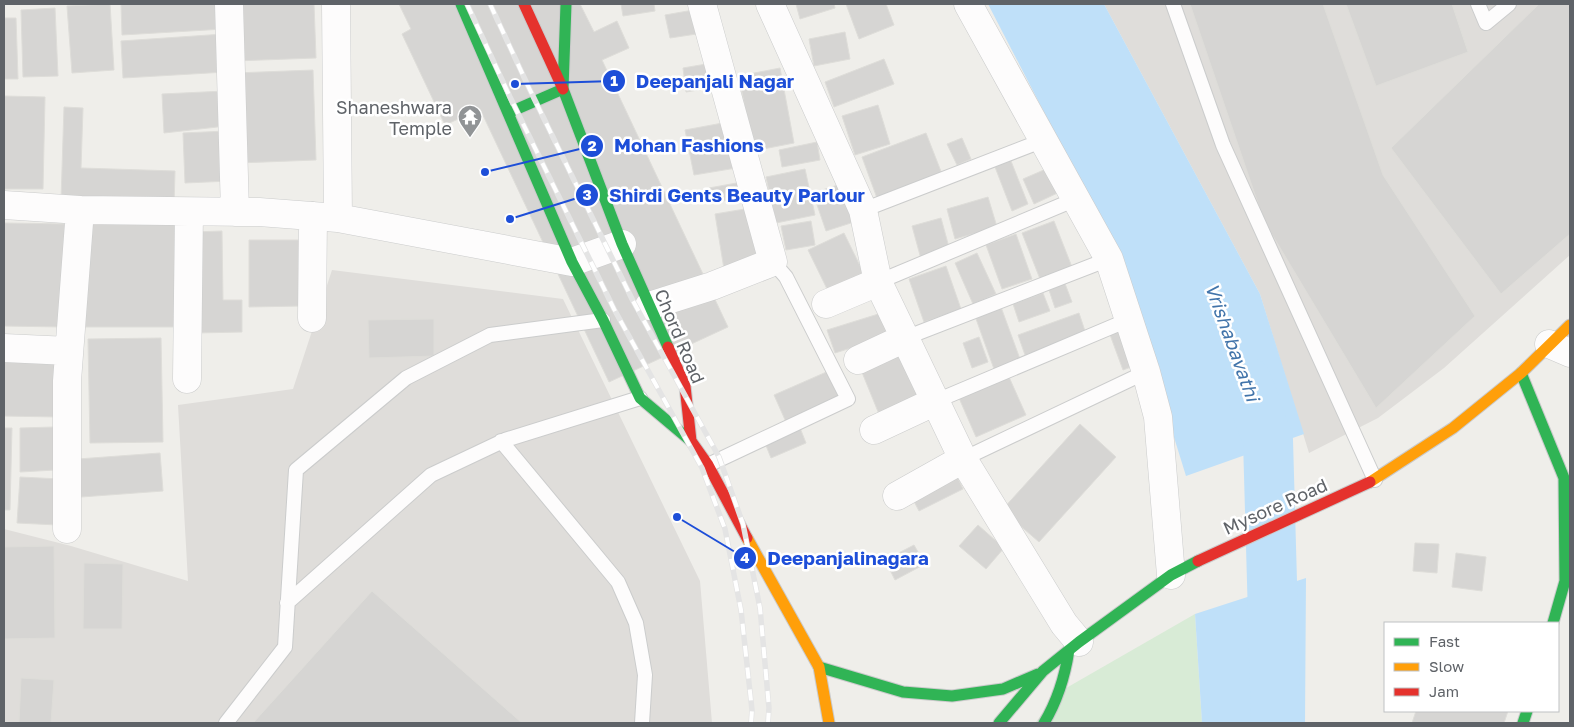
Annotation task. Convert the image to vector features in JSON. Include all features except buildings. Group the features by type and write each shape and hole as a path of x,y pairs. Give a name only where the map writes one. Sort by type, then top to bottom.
{"main road":[{"path":"461,4 572,262 603,320 640,398 691,441 708,464 820,667 829,723"},
{"name":"Chord Road","path":"524,4 564,89 622,244 685,386 691,441"},
{"path":"508,113 564,89 566,4"},
{"name":"Mysore Road","path":"999,723 1043,671 1170,576 1214,553 1370,482 1453,428 1521,373 1560,349 1570,325"},
{"path":"1521,373 1564,478 1565,581 1553,622"},
{"path":"1044,723 1061,690 1074,646"},
{"path":"820,667 903,692 952,696 1003,689 1043,671"}],"street":[{"path":"229,4 235,212"},
{"path":"312,318 326,217 336,4"},
{"path":"649,306 712,286 773,262 702,4"},
{"path":"770,4 863,210 878,282 904,338 963,459 1064,624 1074,646"},
{"path":"968,4 1109,259 1146,372 1158,417 1170,576"},
{"path":"4,205 80,210 235,212 326,217 572,262 622,244"},
{"path":"67,528 67,380 80,210"},
{"path":"187,379 189,212"},
{"path":"826,304 878,282"},
{"path":"858,360 904,338"},
{"path":"4,348 69,351"},
{"path":"874,430 936,401"},
{"path":"897,496 963,459"}],"lane":[{"path":"1173,4 1223,145 1370,482"},
{"path":"1478,4 1486,23 1509,4"},
{"path":"863,210 1044,140"},
{"path":"878,282 1076,199"},
{"path":"904,338 1109,259"},
{"path":"708,464 848,399 786,277 773,262"},
{"path":"226,723 285,646 296,470 406,378 490,336 603,320"},
{"path":"936,401 1128,320"},
{"path":"963,459 1146,372"},
{"path":"287,604 431,475 501,441 640,398"},
{"path":"501,441 618,582 636,623 645,675 642,723"}],"shaded area":[{"path":"1104,4 1570,4 1570,255 1444,368 1378,418 1309,453 1260,294"},
{"path":"332,270 563,299 700,581 712,723 4,723 4,529 71,546 188,581 178,405 293,389"}],"green space":[{"path":"1195,614 1202,723 1035,723 1061,691"}],"water":[{"path":"988,4 1104,4 1260,294 1304,434 1186,476 1117,253"},
{"path":"1306,578 1305,723 1202,723 1195,614"}],"waterway":[{"name":"Vrishabavathi","path":"1247,382 1268,440 1276,723"}],"railway":[{"path":"467,4 510,97 614,309 702,468 725,529 741,610 752,710 751,723"},
{"path":"490,4 633,301 719,457 743,524 760,608 769,708 768,723"}],"traffic: fast":[{"path":"461,4 572,262 603,320 640,398 691,441"},
{"path":"566,4 563,89 622,244 668,347"},
{"path":"508,113 563,89"},
{"path":"1521,373 1564,478 1565,581 1553,622"},
{"path":"999,723 1043,671 1079,642 1171,575 1198,561"},
{"path":"1044,723 1060,688 1069,650"},
{"path":"819,667 903,692 952,696 1003,689 1038,674"},
{"path":"1523,723 1527,712"}],"traffic: slow":[{"path":"1370,482 1453,428 1521,373 1570,325"},
{"path":"747,538 819,667 829,723"}],"traffic: jam":[{"path":"524,4 563,89"},
{"path":"668,347 685,386 691,441 708,465 747,538"},
{"path":"1198,561 1370,482"}],"place":[{"name":"Deepanjali Nagar","path":"515,84"},
{"name":"Shaneshwara Temple","path":"470,138"},
{"name":"Mohan Fashions","path":"485,172"},
{"name":"Shirdi Gents Beauty Parlour","path":"510,219"},
{"name":"Deepanjalinagara","path":"677,517"}]}
